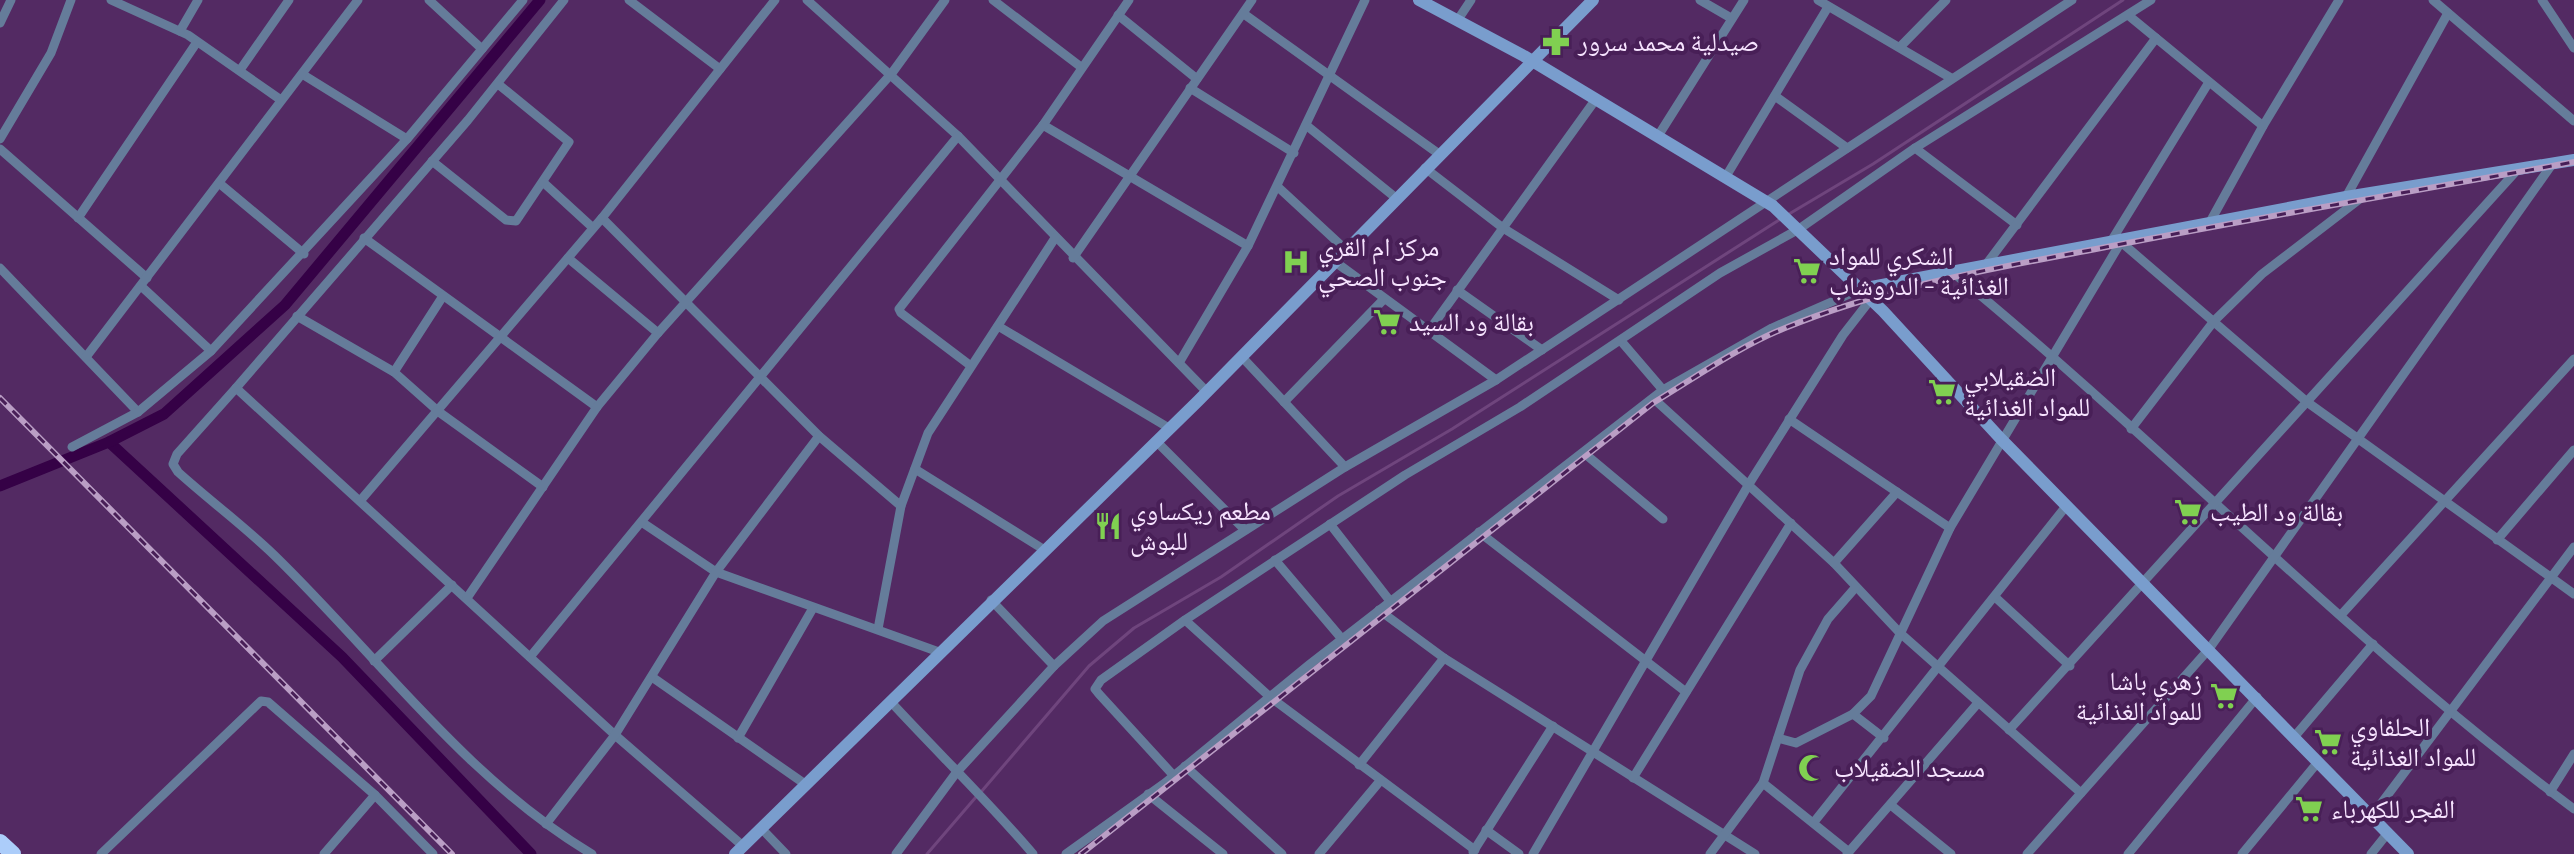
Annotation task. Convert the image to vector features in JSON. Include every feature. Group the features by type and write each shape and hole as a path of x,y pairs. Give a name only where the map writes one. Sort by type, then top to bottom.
{"highway":[{"path":"0,842 13,854"}],"street":[{"path":"0,23 11,0"},
{"path":"0,139 51,53 71,0"},
{"path":"111,0 180,31 281,100"},
{"path":"180,31 198,0"},
{"path":"240,70 289,0"},
{"path":"86,357 358,0"},
{"path":"429,0 482,49"},
{"path":"564,0 498,84 177,454 173,464 178,472 274,555 461,749 546,824 592,854"},
{"path":"629,0 720,69"},
{"path":"360,501 602,218 775,0"},
{"path":"807,0 892,73 958,136 999,182 1206,391"},
{"path":"467,598 597,407 658,333 892,73 945,0"},
{"path":"993,0 1081,67"},
{"path":"971,366 899,310 1043,125 1129,0"},
{"path":"1073,258 1252,0"},
{"path":"1179,363 1248,246 1365,0"},
{"path":"1419,0 1596,99 1770,204 1866,294 2001,439 2408,854"},
{"path":"1457,21 1471,0"},
{"path":"236,388 739,850 1156,441 1593,0"},
{"path":"1700,0 1731,18"},
{"path":"1658,136 1744,0"},
{"path":"1818,0 1951,78"},
{"path":"1900,47 1946,0"},
{"path":"896,854 1054,666 1103,621 1345,467 1496,380 1770,204 1847,148 1889,124 1951,78 2072,0"},
{"path":"1174,776 1095,689 1101,680 1330,524 2151,0"},
{"path":"2210,222 2263,126 2339,0"},
{"path":"2433,0 2574,121"},
{"path":"2542,0 2574,48"},
{"path":"72,447 138,412 211,351 304,254 407,139 517,2"},
{"path":"1725,178 1828,7"},
{"path":"2346,197 2448,13"},
{"path":"1244,14 1439,154"},
{"path":"1118,15 1193,83 1294,153"},
{"path":"2128,15 2263,126"},
{"path":"1985,266 2156,38"},
{"path":"78,218 197,42"},
{"path":"302,74 407,139"},
{"path":"1778,738 1796,743 1853,714 1871,696 1950,528 2053,357 2209,82"},
{"path":"432,161 510,222 516,221 569,145 568,139 498,84"},
{"path":"1775,96 1847,148"},
{"path":"1428,332 1596,99"},
{"path":"1043,125 1129,179 1248,246"},
{"path":"1306,125 1396,198"},
{"path":"530,657 958,136"},
{"path":"1915,148 2017,225"},
{"path":"0,149 78,218 211,351"},
{"path":"2027,854 2209,649 2361,439 2553,163"},
{"path":"1066,854 1174,776 1390,601 1663,390 1772,328 1866,294 1951,271 2522,166 2572,163"},
{"path":"2009,730 2522,166"},
{"path":"1425,168 1503,228 1619,300"},
{"path":"219,183 304,254"},
{"path":"544,183 592,227"},
{"path":"1278,187 1345,249"},
{"path":"2131,429 2214,321 2262,274 2368,193"},
{"path":"602,218 819,436 901,506"},
{"path":"364,238 597,407"},
{"path":"878,629 901,506 928,433 1055,238"},
{"path":"2116,242 2307,402 2574,594"},
{"path":"568,258 658,333"},
{"path":"1334,261 1496,380"},
{"path":"0,268 138,412"},
{"path":"1951,271 2053,357 2448,712 2574,809"},
{"path":"1457,290 1542,350"},
{"path":"1533,854 1749,484 1866,294"},
{"path":"394,372 443,296"},
{"path":"1284,402 1384,299"},
{"path":"297,316 394,372 439,412 543,487"},
{"path":"998,326 1169,428"},
{"path":"1621,341 1663,390"},
{"path":"1241,356 1345,467"},
{"path":"2341,615 2574,359"},
{"path":"1654,399 1834,563 1899,632 2081,793"},
{"path":"1789,419 1950,528"},
{"path":"546,824 615,735 716,572 819,436"},
{"path":"1156,441 1245,530"},
{"path":"2497,540 2574,450"},
{"path":"1584,453 1663,519"},
{"path":"915,469 1043,549"},
{"path":"1834,563 1897,492"},
{"path":"1814,822 2067,505"},
{"path":"643,523 716,572 939,652"},
{"path":"1633,778 1791,523"},
{"path":"1330,524 1390,601"},
{"path":"1479,532 1686,692"},
{"path":"2371,817 2574,547"},
{"path":"1275,560 1342,639"},
{"path":"374,661 452,585"},
{"path":"1710,854 1763,783 1812,645 1855,588"},
{"path":"1995,597 2070,666"},
{"path":"991,600 1054,666"},
{"path":"738,738 813,608"},
{"path":"1379,610 1444,658 1755,854"},
{"path":"1185,620 1270,697 1473,852 1553,726"},
{"path":"2295,736 2373,644"},
{"path":"1359,765 1444,658"},
{"path":"652,677 805,784"},
{"path":"2128,854 2257,697"},
{"path":"101,854 261,701 268,702 375,795 431,853"},
{"path":"891,702 960,777 989,802 1033,854"},
{"path":"1763,783 1848,853 1892,806 1978,703"},
{"path":"1853,714 1884,738"},
{"path":"2550,792 2574,754"},
{"path":"2242,854 2318,762"},
{"path":"1185,766 1282,854"},
{"path":"1319,854 1380,781"},
{"path":"1148,794 1223,854"},
{"path":"324,854 375,795"},
{"path":"1892,806 1951,854"},
{"path":"761,828 786,854"},
{"path":"1486,830 1519,854"},
{"path":"2371,854 2387,834"},
{"path":"1076,846 1086,854"}],"waterway":[{"path":"0,486 109,442 164,414 285,305 540,0"},
{"path":"1789,214 1873,164 2123,0"},
{"path":"981,792 1089,666 1134,628 1221,577 1338,496 1452,429 1779,220"},
{"path":"109,442 342,657 531,854"},
{"path":"927,854 976,797"}],"railway":[{"path":"1081,854 1653,403 1751,344 1785,328 1861,301 1977,272 2574,162"},
{"path":"0,398 452,854"}],"place":[{"name":"صيدلية محمد سرور","path":"1556,42"},
{"name":"مركز ام القري جنوب الصحي","path":"1296,262"},
{"name":"الشكري للمواد الغذائية - الدروشاب","path":"1807,271"},
{"name":"بقالة ود السيد","path":"1387,322"},
{"name":"الضقيلابي للمواد الغذائية","path":"1942,392"},
{"name":"بقالة ود الطيب","path":"2188,512"},
{"name":"مطعم ريكساوي للبوش","path":"1108,526"},
{"name":"زهري باشا للمواد الغذائية","path":"2224,696"},
{"name":"الحلفاوي للمواد الغذائية","path":"2328,742"},
{"name":"مسجد الضقيلاب","path":"1812,768"},
{"name":"الفجر للكهرباء","path":"2309,809"}]}
